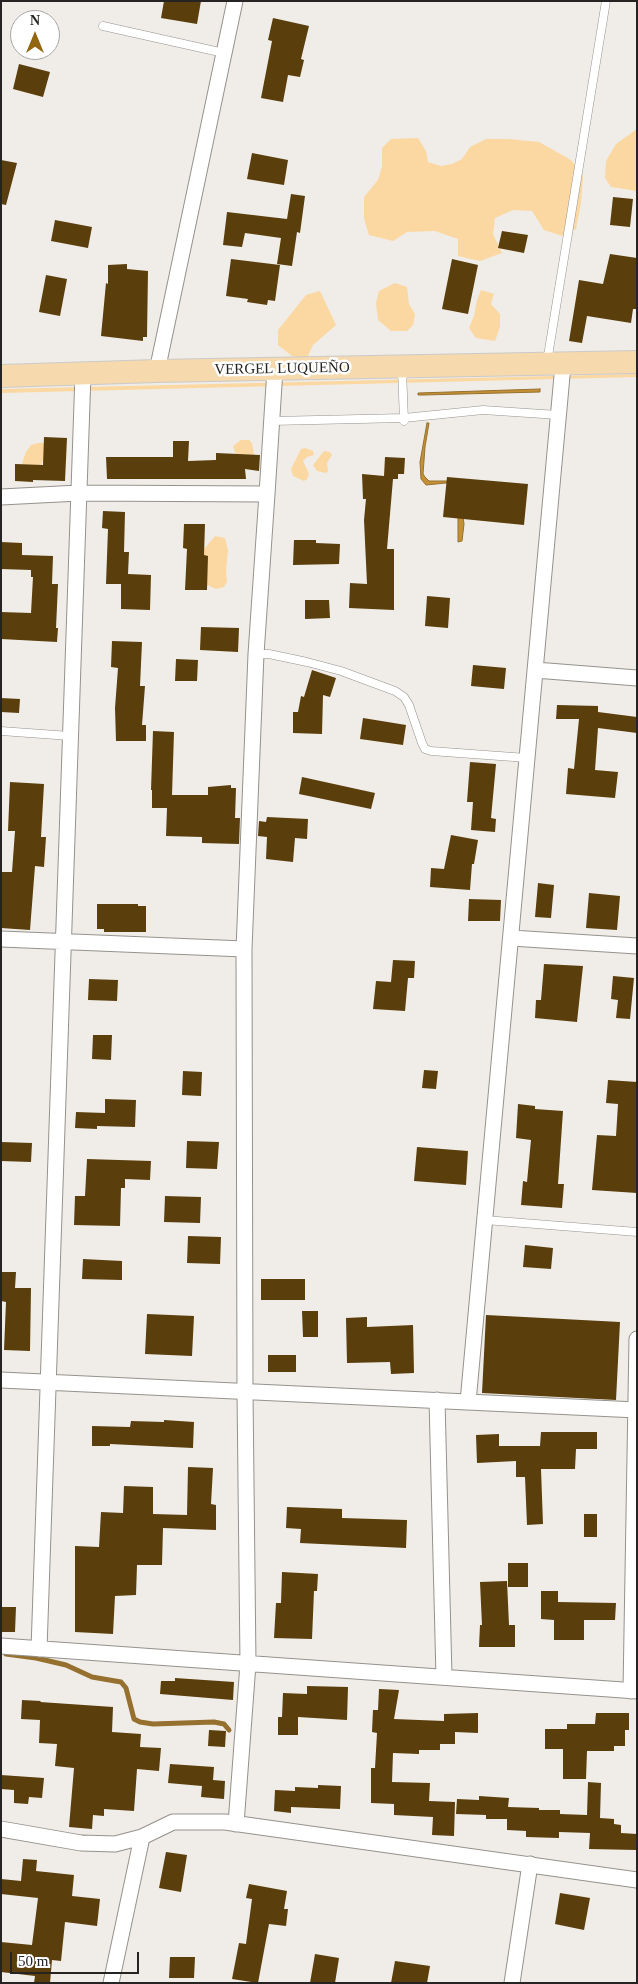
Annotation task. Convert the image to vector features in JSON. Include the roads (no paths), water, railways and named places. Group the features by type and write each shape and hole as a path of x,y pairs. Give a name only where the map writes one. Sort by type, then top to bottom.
{"main road":[{"name":"VERGEL LUQUEÑO","path":"1,376 157,371 637,362"}],"street":[{"path":"157,371 235,1"},
{"path":"468,1402 558,415 555,365"},
{"path":"236,1824 248,1664 244,949 256,654 275,369"},
{"path":"38,1649 83,374"},
{"path":"1,497 79,493 267,494"},
{"path":"535,670 637,678"},
{"path":"511,938 637,946"},
{"path":"1,939 244,949"},
{"path":"1,1646 634,1691 637,1339"},
{"path":"1,1380 635,1410"},
{"path":"437,1400 444,1677"},
{"path":"1,1830 101,1844 115,1844 142,1837 173,1822 236,1824 637,1880"},
{"path":"111,1983 142,1837"},
{"path":"512,1983 530,1864"}],"lane":[{"path":"555,365 606,1"},
{"path":"103,26 224,53"},
{"path":"402,367 404,420"},
{"path":"272,421 404,420 483,410 558,415"},
{"path":"256,654 269,654 333,668 373,681 395,691 404,697 409,704 425,748 527,758"},
{"path":"1,731 70,736"},
{"path":"485,1220 637,1232"}],"waterway":[{"path":"6,1654 66,1665 92,1677 121,1682 126,1688 134,1719 140,1722 153,1724 214,1722 224,1724 229,1730"}]}
